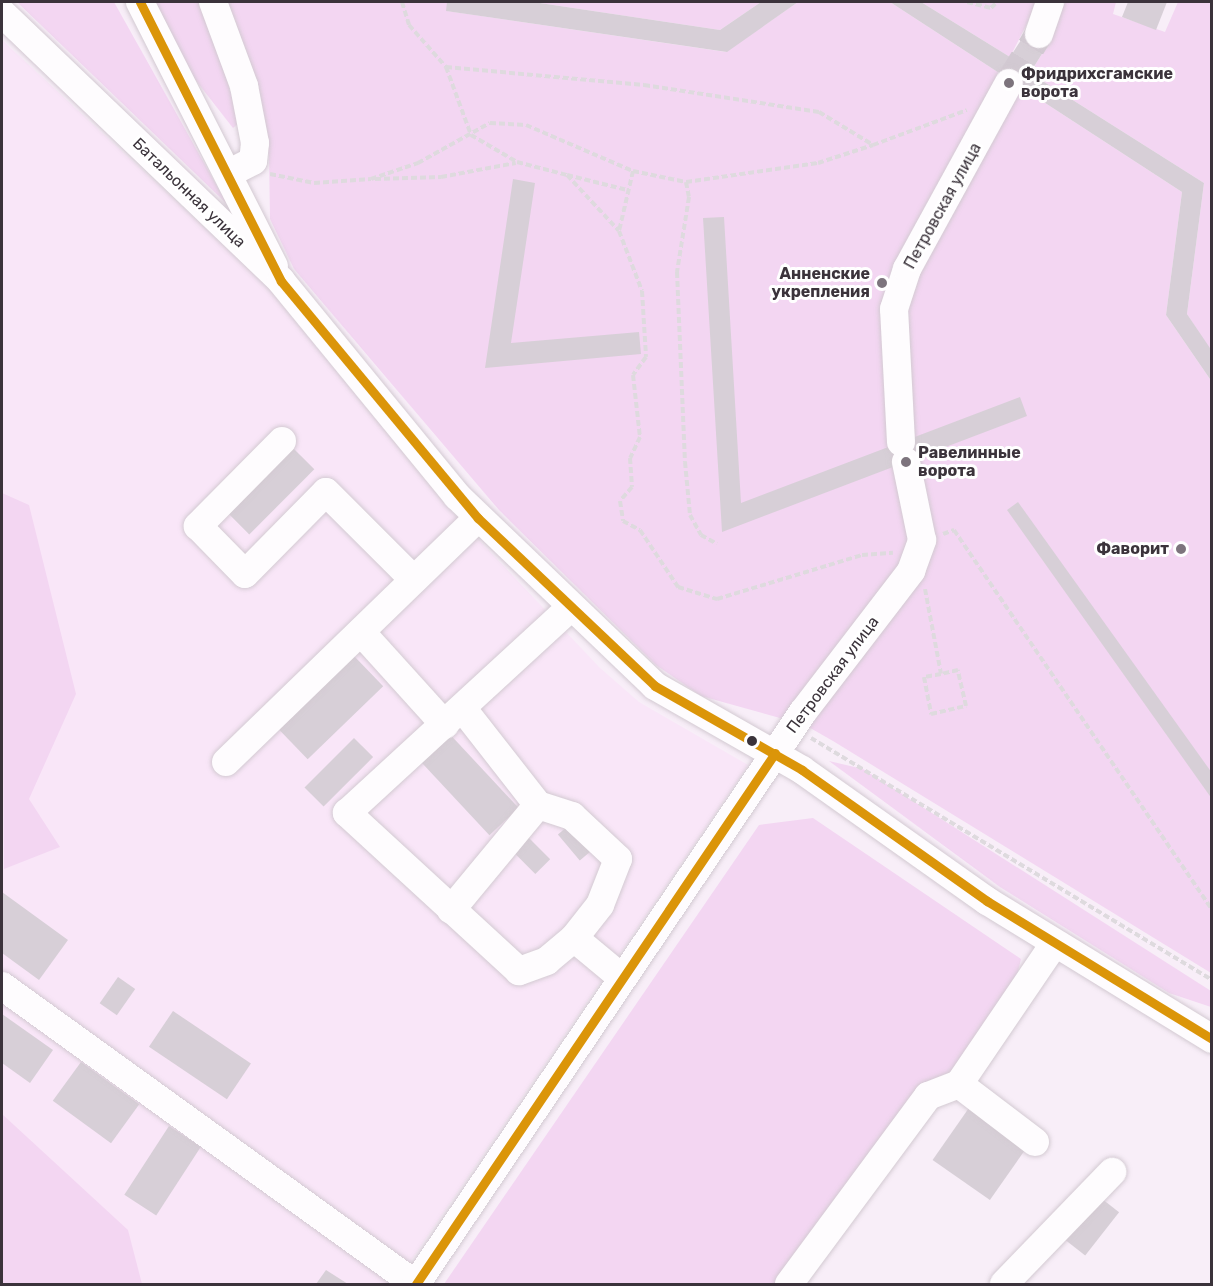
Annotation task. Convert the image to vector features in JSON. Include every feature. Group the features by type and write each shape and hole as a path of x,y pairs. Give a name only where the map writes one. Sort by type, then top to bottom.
{"street":[{"path":"140,2 241,167 281,281"},
{"path":"213,2 244,86 255,143 241,167"},
{"path":"1039,34 1050,2"},
{"name":"Батальонная улица","path":"2,13 281,281 478,518 655,686 690,710 775,753 1054,944 1205,1030"},
{"name":"Петровская улица","path":"415,1284 791,729 902,586 920,545 904,452 894,309 907,269 1009,83"},
{"path":"282,441 198,526 245,574 326,492 414,580"},
{"path":"226,762 478,518"},
{"path":"360,632 454,717 538,805 572,816 618,859 600,905 574,939 547,961 519,971 347,813 454,717 571,607"},
{"path":"451,910 538,805"},
{"path":"574,939 621,977"},
{"path":"789,1284 928,1095 959,1084 1054,944"},
{"path":"2,986 415,1284"},
{"path":"959,1084 1035,1142"},
{"path":"1004,1284 1112,1172"}],"path":[{"path":"402,2 409,25 446,67 471,135 517,162 627,190"},
{"path":"967,2 991,8 997,2"},
{"path":"446,67 644,85 819,112 873,145"},
{"path":"371,179 471,135 490,123 526,125 633,171 686,182 818,163 971,109"},
{"path":"241,167 285,178 371,179 441,177 517,162"},
{"path":"619,231 633,171"},
{"path":"567,175 619,231 642,291 647,335 646,357 633,375 640,437 630,458 632,487 620,501 622,521 640,530 678,587 717,599 861,555 920,545 954,530 1212,910"},
{"path":"686,182 689,197 677,272 685,462 690,515 701,535 717,544"},
{"path":"920,545 941,674"},
{"path":"958,670 966,706 931,714 924,677 941,674 958,670"},
{"path":"791,729 837,749 1212,980"}],"shaded area":[{"path":"17,2 114,2 227,204"},
{"path":"152,2 205,2 239,123 233,128 190,73"},
{"path":"221,2 447,2 447,11 726,52 798,2 890,2 1182,192 1166,315 1212,382 1211,973 805,725 701,696 656,665 499,510 294,269 270,219 269,155 250,78"},
{"path":"533,2 761,2 720,30"},
{"path":"921,2 1038,2 1010,57"},
{"path":"1063,2 1116,2 1113,14 1165,32 1178,2 1211,2 1211,351 1187,314 1204,183 1030,73 1050,41"},
{"path":"2,40 271,289 447,506 599,667 639,702 748,765 395,1284 2,1284"},
{"path":"2,493 29,505 76,694 29,799 60,847 4,869"},
{"path":"829,761 863,769 1211,991 1211,1007 1169,993 1000,887"},
{"path":"813,818 1021,959 1016,980 956,1071 922,1084 774,1284 444,1284 759,825"},
{"path":"2,1114 128,1230 142,1284 2,1284"}],"building":[{"path":"447,2 533,2 720,30 761,2 798,2 727,52 446,11"},
{"path":"890,2 921,2 1010,57 1029,28 1050,41 1030,73 1204,183 1187,314 1212,351 1212,382 1166,315 1182,192"},
{"path":"1128,2 1167,2 1156,30 1122,17"},
{"path":"513,179 535,183 511,343 639,332 641,354 485,368"},
{"path":"724,217 741,503 1020,397 1027,416 722,532 703,218"},
{"path":"291,446 314,469 249,534 226,511"},
{"path":"1018,502 1212,773 1212,799 1007,510"},
{"path":"354,656 383,686 308,759 278,729"},
{"path":"445,729 519,808 489,835 416,756"},
{"path":"354,738 373,757 324,807 305,787"},
{"path":"574,821 596,847 580,861 558,834"},
{"path":"524,833 550,859 535,874 509,848"},
{"path":"2,892 68,940 39,980 2,953"},
{"path":"118,977 135,989 117,1015 100,1003"},
{"path":"173,1011 251,1064 227,1099 149,1047"},
{"path":"2,1014 53,1050 30,1083 2,1063"},
{"path":"81,1062 139,1104 111,1143 53,1101"},
{"path":"971,1105 1028,1145 990,1200 933,1160"},
{"path":"169,1126 201,1147 156,1215 124,1195"},
{"path":"1097,1195 1119,1212 1085,1256 1063,1238"},
{"path":"326,1270 348,1284 316,1284"}],"tunnel":[{"path":"1009,83 1039,34"}],"transit line":[{"path":"140,2 281,281 478,518 655,686 802,770 987,901 1212,1039"},
{"path":"416,1284 775,753"}],"place":[{"name":"Фридрихсгамские ворота","path":"1009,83"},
{"name":"Анненские укрепления","path":"882,283"},
{"name":"Равелинные ворота","path":"906,462"},
{"name":"Фаворит","path":"1181,549"}]}
